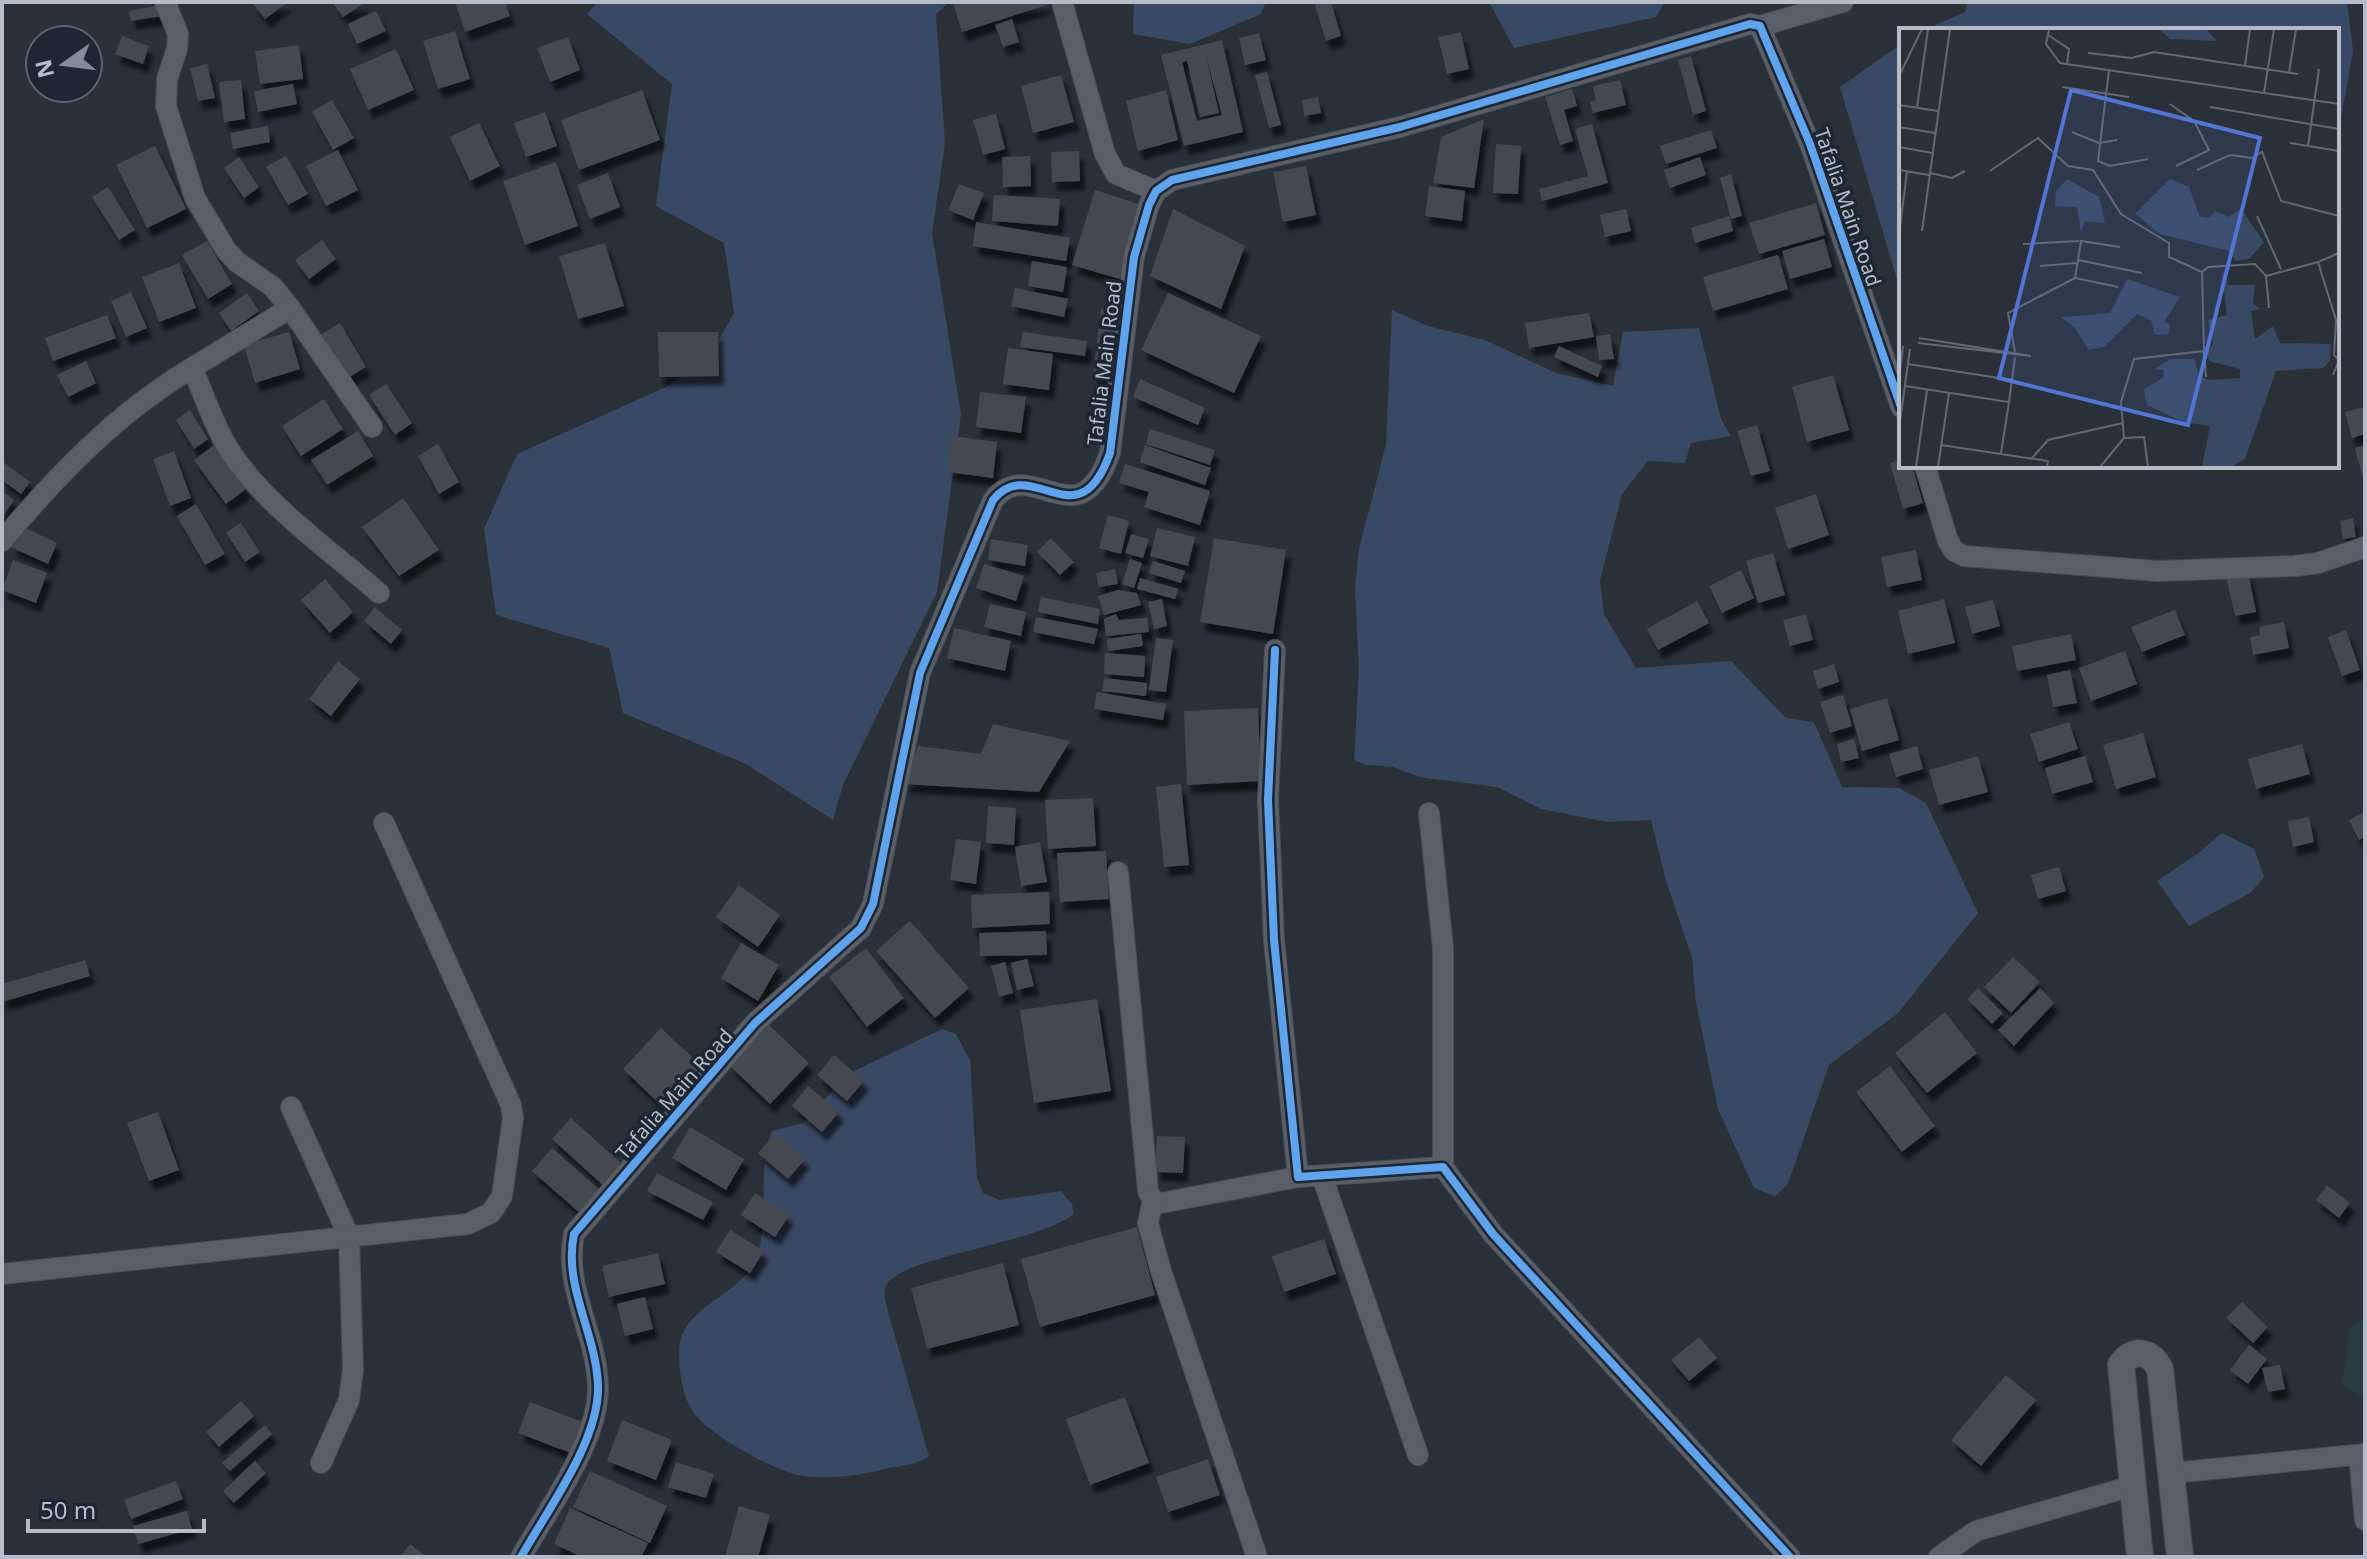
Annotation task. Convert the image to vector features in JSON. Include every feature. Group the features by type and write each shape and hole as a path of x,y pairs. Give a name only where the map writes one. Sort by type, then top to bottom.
{"street":[{"path":"165,2 178,34 167,79 166,106 187,163 195,198 226,250 237,262 273,287 290,308 372,427"},
{"path":"1062,2 1105,154 1116,174 1156,191 1172,180 1400,127 1750,24 1760,26 1843,2"},
{"name":"Tafalia Main Road","path":"1760,26 1810,144 1899,401"},
{"name":"Tafalia Main Road","path":"521,1557 590,1434 598,1407 598,1381 573,1277 570,1254 574,1234 755,1023 861,928 873,904 920,673 993,500 1004,487 1021,482 1067,497 1085,490 1101,478 1110,453 1134,257 1156,191"},
{"path":"2,541 88,447 171,381 290,308"},
{"path":"192,368 227,447 245,469 269,496 379,593"},
{"path":"1926,468 1948,541 1954,551 1964,556 2158,571 2295,566 2318,563 2365,547"},
{"path":"1275,650 1268,800 1274,940 1298,1177"},
{"path":"1429,813 1443,948 1443,1167 1504,1246 1790,1557"},
{"path":"2,1274 468,1224 491,1213 502,1196 513,1118 511,1105 384,823"},
{"path":"1118,872 1148,1191 1153,1200 1161,1203 1298,1177 1443,1167"},
{"path":"291,1107 349,1237 353,1369 349,1400 321,1463"},
{"path":"1322,1176 1418,1455"},
{"path":"1153,1200 1148,1223 1160,1268 1257,1557"},
{"path":"2140,1557 2121,1365 2136,1353 2155,1357 2160,1369 2180,1557"},
{"path":"2172,1473 2362,1454 2365,1520"},
{"path":"1939,1557 1976,1531 2132,1486"}],"green space":[{"path":"2365,1317 2365,1398 2342,1386 2350,1327"}],"water":[{"path":"598,2 949,2 936,14 945,143 932,233 961,414 937,592 843,785 833,820 746,764 623,713 609,648 496,615 484,529 517,454 666,387 709,358 734,313 724,243 656,206 672,84 587,14"},
{"path":"1134,2 1266,2 1261,14 1190,44 1133,34"},
{"path":"1489,2 1665,2 1656,17 1514,48"},
{"path":"1967,2 2347,2 2353,51 2339,130 2339,28 1929,28 1965,12"},
{"path":"1899,45 1899,286 1840,87"},
{"path":"1392,310 1428,326 1485,340 1556,373 1613,386 1623,332 1699,328 1721,419 1731,436 1691,443 1685,463 1648,461 1622,494 1600,581 1604,614 1636,668 1731,661 1786,718 1814,722 1842,787 1899,788 1926,803 1978,913 1898,1013 1829,1065 1788,1184 1775,1196 1754,1188 1718,1109 1696,1003 1692,957 1666,881 1651,820 1607,822 1541,809 1497,787 1419,777 1393,767 1366,765 1354,760 1359,670 1355,586 1359,549 1386,444"},
{"path":"2222,833 2254,849 2264,877 2250,893 2189,926 2157,881"},
{"path":"942,1029 956,1034 970,1060 977,1179 983,1193 1000,1200 1061,1191 1072,1204 1074,1214 1031,1234 918,1265 887,1284 887,1308 929,1456 910,1464 846,1476 814,1477 792,1473 761,1461 728,1442 694,1413 684,1393 681,1377 681,1338 687,1325 744,1276 753,1264 762,1234 765,1164 772,1131 803,1123 848,1074"}],"building":[{"path":"252,2 288,2 265,19"},
{"path":"366,2 343,17 334,4"},
{"path":"455,2 505,2 510,16 465,32"},
{"path":"955,2 1056,2 962,32 953,3"},
{"path":"1314,2 1331,2 1341,36 1326,41"},
{"path":"160,5 161,16 131,21 129,11"},
{"path":"376,11 386,31 357,44 348,24"},
{"path":"1012,19 1019,42 1003,47 995,25"},
{"path":"455,31 470,79 438,89 423,41"},
{"path":"1461,32 1469,69 1447,74 1438,37"},
{"path":"1259,33 1266,60 1245,65 1239,38"},
{"path":"122,36 149,46 143,64 115,54"},
{"path":"568,37 580,70 550,82 537,48"},
{"path":"1222,40 1243,132 1184,146 1161,55","holes":["1206,56 1222,115 1197,121 1182,62 1187,61 1200,117 1219,113"]},
{"path":"299,45 303,79 260,84 255,51"},
{"path":"396,49 414,90 368,110 350,69"},
{"path":"1691,56 1706,111 1693,115 1678,60"},
{"path":"207,64 215,98 198,101 190,68"},
{"path":"1267,72 1281,125 1269,128 1255,75"},
{"path":"1061,75 1074,122 1033,133 1021,86"},
{"path":"241,80 245,119 224,122 219,82"},
{"path":"1620,80 1626,105 1593,113 1590,102 1596,100 1593,86"},
{"path":"293,84 297,104 258,112 254,91"},
{"path":"1572,89 1577,106 1564,110 1573,141 1560,145 1545,97"},
{"path":"642,90 660,140 579,170 561,120"},
{"path":"1166,90 1178,140 1138,151 1126,101"},
{"path":"1318,97 1321,113 1304,116 1302,100"},
{"path":"332,100 354,138 333,150 312,112"},
{"path":"545,112 557,146 526,157 514,123"},
{"path":"996,114 1005,149 983,155 973,120"},
{"path":"1484,119 1474,188 1433,183 1441,137"},
{"path":"479,123 500,166 470,181 450,137"},
{"path":"1592,124 1608,183 1542,201 1539,189 1588,176 1575,129"},
{"path":"268,126 270,142 233,149 230,133"},
{"path":"1711,130 1717,148 1666,164 1660,146"},
{"path":"1496,144 1521,146 1518,194 1493,193"},
{"path":"155,146 186,209 147,228 116,165"},
{"path":"338,150 358,190 326,206 306,166"},
{"path":"1079,151 1080,181 1052,182 1051,152"},
{"path":"286,156 308,194 288,205 266,167"},
{"path":"1030,156 1031,186 1003,187 1002,157"},
{"path":"239,157 259,187 244,198 224,168"},
{"path":"1700,157 1706,175 1670,188 1664,170"},
{"path":"556,162 578,226 525,245 503,181"},
{"path":"1306,166 1316,215 1283,222 1273,172"},
{"path":"608,173 620,207 590,219 577,185"},
{"path":"1731,174 1742,216 1731,219 1720,178"},
{"path":"959,184 984,193 973,220 948,210"},
{"path":"1429,186 1465,191 1462,221 1425,216"},
{"path":"108,187 135,230 119,240 92,197"},
{"path":"1095,190 1142,205 1120,279 1072,265"},
{"path":"994,195 1060,199 1058,226 992,221"},
{"path":"1816,203 1825,235 1759,254 1749,223"},
{"path":"1173,209 1245,246 1221,309 1150,276"},
{"path":"1626,209 1631,231 1605,237 1600,215"},
{"path":"1729,216 1733,231 1695,243 1691,228"},
{"path":"976,222 1070,238 1066,261 973,246"},
{"path":"1824,239 1832,267 1790,279 1782,251"},
{"path":"322,240 336,259 309,279 295,260"},
{"path":"207,241 232,284 208,299 182,255"},
{"path":"605,243 624,306 578,319 559,256"},
{"path":"1778,255 1788,289 1713,311 1703,277"},
{"path":"1032,261 1067,267 1063,292 1028,286"},
{"path":"179,263 196,308 159,322 142,277"},
{"path":"1015,288 1068,299 1064,317 1011,306"},
{"path":"131,292 147,328 126,337 111,301"},
{"path":"247,293 259,311 231,331 219,313"},
{"path":"1168,293 1261,336 1234,393 1141,350"},
{"path":"1101,309 1116,311 1109,378 1093,376"},
{"path":"1589,313 1594,337 1529,348 1525,323"},
{"path":"107,315 116,338 53,361 45,338"},
{"path":"340,323 366,367 341,382 315,338"},
{"path":"289,332 300,369 255,383 244,345"},
{"path":"658,332 718,332 719,376 659,377"},
{"path":"1023,332 1087,341 1085,356 1020,347"},
{"path":"1610,334 1614,359 1599,360 1596,336"},
{"path":"1559,346 1602,366 1598,377 1554,357"},
{"path":"1008,348 1053,354 1049,390 1003,384"},
{"path":"86,361 96,383 68,397 57,375"},
{"path":"1833,375 1849,430 1807,442 1792,387"},
{"path":"1140,379 1205,408 1198,425 1133,397"},
{"path":"386,384 412,423 395,435 369,395"},
{"path":"980,392 1026,397 1021,433 976,427"},
{"path":"324,399 343,429 301,456 282,426"},
{"path":"2365,407 2365,434 2352,438 2345,412"},
{"path":"190,410 208,439 194,449 176,420"},
{"path":"1757,425 1770,471 1751,476 1737,431"},
{"path":"1150,429 1215,450 1210,465 1146,444"},
{"path":"358,431 373,456 327,485 311,460"},
{"path":"952,436 997,442 993,478 948,472"},
{"path":"438,444 459,482 439,494 418,456"},
{"path":"214,445 246,489 226,504 194,460"},
{"path":"1145,445 1211,468 1205,485 1140,462"},
{"path":"2365,445 2365,482 2364,482 2355,448"},
{"path":"174,451 191,498 170,506 153,459"},
{"path":"2,461 30,482 21,494 2,480"},
{"path":"1899,461 1899,468 1913,468 1923,503 1903,509 1890,463"},
{"path":"1125,464 1210,491 1200,525 1144,507 1149,492 1119,483"},
{"path":"2,491 14,500 2,518"},
{"path":"1816,494 1829,535 1788,549 1775,508"},
{"path":"403,498 439,550 399,576 362,527"},
{"path":"196,504 225,554 205,565 177,516"},
{"path":"1108,515 1129,521 1121,554 1099,548"},
{"path":"2353,518 2356,537 2343,539 2340,521"},
{"path":"241,523 260,552 245,562 226,532"},
{"path":"21,526 57,543 48,564 11,547"},
{"path":"1157,528 1195,537 1188,566 1150,556"},
{"path":"1131,534 1149,539 1143,558 1125,553"},
{"path":"1051,538 1074,562 1060,575 1037,552"},
{"path":"1214,538 1286,550 1273,634 1200,622"},
{"path":"991,539 1028,545 1025,566 988,560"},
{"path":"1916,550 1922,580 1887,587 1881,557"},
{"path":"1773,553 1785,595 1758,603 1746,561"},
{"path":"1130,559 1142,563 1134,588 1122,584"},
{"path":"13,560 47,573 36,603 2,590"},
{"path":"1153,561 1185,571 1181,583 1149,573"},
{"path":"984,564 1024,576 1016,601 976,588"},
{"path":"1115,569 1118,584 1099,587 1096,573"},
{"path":"1741,570 1754,598 1722,613 1709,586"},
{"path":"2248,572 2256,612 2235,616 2226,577"},
{"path":"1140,578 1178,589 1175,599 1137,589"},
{"path":"325,579 353,612 330,633 301,600"},
{"path":"1118,590 1137,593 1141,605 1104,615 1098,596"},
{"path":"1041,597 1100,609 1098,624 1038,612"},
{"path":"1162,599 1167,626 1154,629 1148,602"},
{"path":"1944,599 1955,643 1908,654 1898,611"},
{"path":"1993,600 2000,626 1972,634 1965,607"},
{"path":"1697,601 1709,623 1658,650 1647,629"},
{"path":"990,604 1026,612 1021,636 984,627"},
{"path":"375,607 402,630 391,644 364,621"},
{"path":"2175,610 2185,635 2142,652 2131,627"},
{"path":"1116,614 1119,620 1147,618 1149,632 1106,636 1104,619"},
{"path":"1806,614 1813,640 1790,646 1783,620"},
{"path":"1036,617 1098,629 1094,644 1033,632"},
{"path":"2284,622 2289,648 2253,655 2250,637 2260,635 2259,627"},
{"path":"954,628 1011,641 1005,671 947,658"},
{"path":"2346,630 2360,670 2342,676 2328,637"},
{"path":"1141,634 1143,646 1108,651 1107,639"},
{"path":"2071,634 2076,660 2017,671 2012,646"},
{"path":"1156,638 1173,640 1166,692 1149,690"},
{"path":"2125,651 2137,684 2091,701 2079,668"},
{"path":"1105,653 1145,656 1144,677 1104,674"},
{"path":"338,661 360,679 331,716 309,699"},
{"path":"1834,664 1839,682 1818,689 1813,671"},
{"path":"2070,670 2077,703 2053,707 2047,675"},
{"path":"1104,678 1147,683 1146,696 1102,691"},
{"path":"1097,692 1166,704 1163,720 1094,709"},
{"path":"1843,695 1852,726 1830,733 1820,702"},
{"path":"1887,698 1899,740 1862,751 1850,709"},
{"path":"1258,708 1261,781 1187,785 1184,711"},
{"path":"2069,722 2078,749 2039,762 2030,734"},
{"path":"993,724 1070,741 1039,792 904,784 918,746 981,754"},
{"path":"2143,733 2156,777 2116,789 2103,745"},
{"path":"1854,739 1859,758 1841,762 1837,744"},
{"path":"2302,744 2310,774 2256,789 2248,759"},
{"path":"1917,746 1923,769 1896,777 1889,754"},
{"path":"1978,756 1988,792 1939,805 1929,770"},
{"path":"2085,756 2093,782 2052,794 2045,768"},
{"path":"1181,784 1189,865 1164,867 1156,787"},
{"path":"1093,798 1096,846 1048,849 1045,800"},
{"path":"988,806 1016,808 1014,845 986,843"},
{"path":"2365,812 2365,837 2359,840 2349,820"},
{"path":"2309,817 2314,842 2293,847 2288,821"},
{"path":"956,839 981,842 976,884 950,880"},
{"path":"1040,842 1047,882 1021,886 1015,847"},
{"path":"1106,851 1109,899 1060,902 1057,853"},
{"path":"2059,867 2066,891 2038,899 2031,875"},
{"path":"739,885 780,915 758,947 716,917"},
{"path":"1049,892 1050,924 972,928 971,895"},
{"path":"910,921 969,988 935,1018 876,951"},
{"path":"1046,931 1047,955 980,956 979,933"},
{"path":"741,943 779,965 758,1001 721,978"},
{"path":"866,948 904,998 867,1027 829,977"},
{"path":"2013,957 2040,982 2011,1013 1984,987"},
{"path":"1027,959 1034,986 1017,990 1011,963"},
{"path":"85,960 90,976 2,1002 2,984"},
{"path":"1005,962 1013,993 999,997 991,966"},
{"path":"1978,988 2003,1013 1992,1024 1967,999"},
{"path":"2040,988 2054,1003 2014,1046 1998,1030"},
{"path":"1097,999 1111,1091 1034,1103 1020,1010"},
{"path":"1945,1012 1977,1053 1927,1093 1895,1053"},
{"path":"768,1024 809,1063 770,1104 729,1065"},
{"path":"661,1028 702,1066 664,1108 623,1069"},
{"path":"834,1055 864,1081 847,1101 817,1075"},
{"path":"1890,1066 1935,1126 1902,1152 1856,1092"},
{"path":"808,1086 839,1112 822,1132 792,1106"},
{"path":"158,1112 179,1170 149,1181 127,1123"},
{"path":"571,1118 624,1166 605,1187 552,1139"},
{"path":"690,1127 744,1159 726,1190 672,1158"},
{"path":"775,1134 805,1159 788,1179 758,1153"},
{"path":"1157,1136 1185,1137 1183,1173 1155,1172"},
{"path":"552,1148 601,1191 581,1214 532,1171"},
{"path":"657,1173 713,1202 703,1220 647,1191"},
{"path":"2327,1185 2350,1203 2339,1218 2316,1200"},
{"path":"755,1193 789,1215 775,1237 741,1215"},
{"path":"1137,1227 1155,1295 1040,1327 1021,1259"},
{"path":"730,1230 764,1251 750,1273 716,1252"},
{"path":"1324,1239 1336,1274 1284,1292 1272,1256"},
{"path":"658,1253 665,1284 609,1297 602,1266"},
{"path":"1003,1263 1019,1325 927,1349 911,1288"},
{"path":"645,1297 653,1329 625,1336 617,1304"},
{"path":"2242,1302 2268,1327 2253,1343 2226,1318"},
{"path":"1699,1337 1717,1358 1689,1381 1671,1360"},
{"path":"2249,1345 2267,1359 2248,1384 2230,1370"},
{"path":"2280,1365 2285,1389 2268,1392 2262,1368"},
{"path":"2006,1375 2036,1400 1981,1466 1951,1440"},
{"path":"1125,1397 1149,1463 1090,1485 1066,1419"},
{"path":"241,1401 254,1416 219,1447 206,1432"},
{"path":"530,1402 583,1422 571,1453 518,1433"},
{"path":"622,1420 672,1440 656,1480 607,1461"},
{"path":"265,1425 272,1434 230,1471 222,1463"},
{"path":"1208,1459 1220,1495 1168,1512 1156,1477"},
{"path":"255,1461 266,1473 234,1503 223,1491"},
{"path":"676,1462 714,1474 706,1498 668,1487"},
{"path":"590,1471 667,1506 650,1543 573,1507"},
{"path":"176,1481 183,1499 131,1519 124,1500"},
{"path":"739,1506 770,1515 758,1557 725,1557"},
{"path":"570,1508 648,1543 641,1557 582,1557 554,1544"},
{"path":"187,1511 192,1529 138,1544 133,1526"},
{"path":"410,1544 427,1557 400,1557"}],"cycle path":[{"path":"521,1557 582,1451 596,1406 596,1366 573,1272 574,1234 755,1023 861,928 873,904 920,673 993,500 1008,488 1023,485 1069,495 1084,492 1097,479 1110,453 1134,257 1156,191 1172,180 1400,127 1750,24 1760,26 1810,144 1899,401"},
{"path":"1275,650 1268,800 1274,940 1298,1177 1443,1167 1493,1234 1790,1557"}]}
